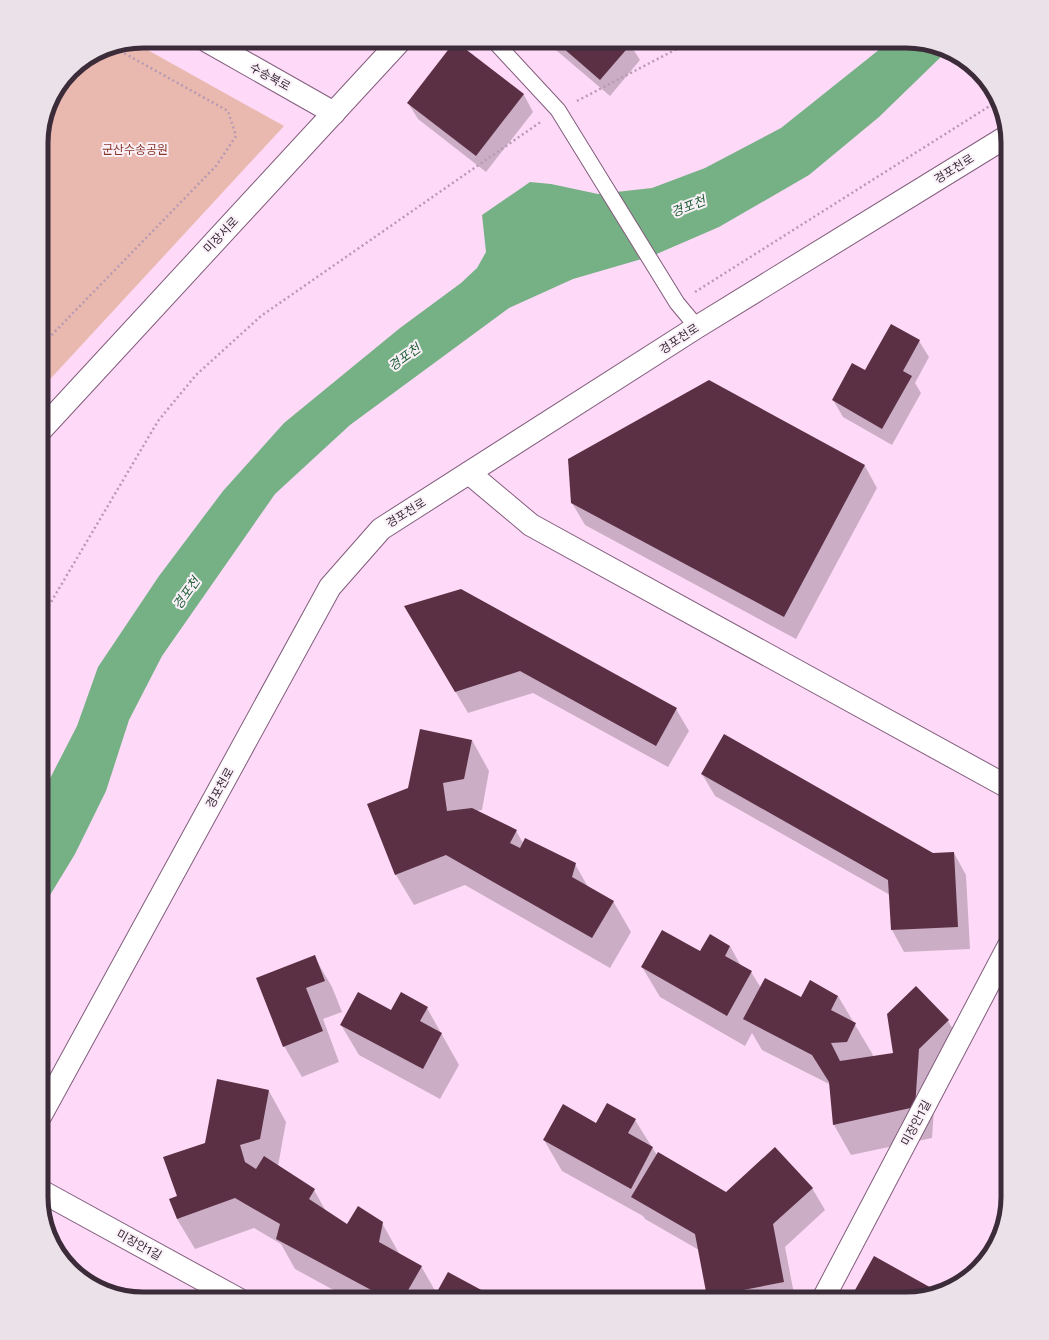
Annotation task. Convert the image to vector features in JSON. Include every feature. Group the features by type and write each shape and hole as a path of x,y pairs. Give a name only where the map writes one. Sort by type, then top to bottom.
{"street":[{"name":"수송북로","path":"219,48 334,113"},
{"name":"미장서로","path":"48,422 394,48"},
{"name":"경포천로","path":"48,1102 330,587 381,529 696,327 1001,140"},
{"path":"469,473 531,525 1001,783"},
{"name":"미장안1길","path":"827,1292 1001,961"},
{"name":"미장안1길","path":"48,1195 225,1292"}],"lane":[{"path":"500,48 558,110 677,303 696,327"}],"path":[{"path":"48,607 158,421 196,375 261,316 558,110 678,48"},
{"path":"48,339 216,166 236,136 228,111 120,51"},
{"path":"677,303 992,104"}],"green space":[{"name":"군산수송공원","path":"144,48 284,126 48,381 48,137 51,119 58,101 64,90 76,76 90,64 107,55 119,51"}],"water":[{"name":"경포천","path":"881,48 912,48 943,55 879,117 809,175 719,227 652,256 573,279 509,308 350,425 275,494 162,656 129,720 106,791 75,854 48,898 48,782 77,726 98,667 159,576 223,491 284,423 400,328 461,283 477,268 486,252 482,215 530,182 551,184 598,194 652,188 705,168 781,128"}],"building":[{"path":"450,48 464,48 524,94 476,156 407,103"},
{"path":"563,48 628,48 600,80"},
{"path":"891,324 920,340 903,371 912,376 882,429 832,400 852,363 865,370"},
{"path":"709,380 865,465 784,617 571,503 568,459"},
{"path":"461,589 677,708 656,746 520,671 455,692 404,606"},
{"path":"420,729 472,740 464,779 443,783 447,811 472,808 517,830 510,843 520,848 525,838 576,863 572,877 614,901 592,938 446,855 395,875 367,804 408,788"},
{"path":"724,734 933,853 954,852 958,927 891,930 888,880 701,774"},
{"path":"662,930 700,951 710,934 730,946 725,956 752,971 727,1016 641,967"},
{"path":"315,955 325,981 306,988 323,1031 283,1047 256,978"},
{"path":"765,978 801,997 810,980 838,996 831,1010 856,1023 847,1042 831,1043 840,1061 893,1053 887,1014 916,986 949,1020 919,1049 915,1107 833,1125 829,1082 812,1055 743,1019"},
{"path":"358,992 391,1010 401,992 428,1007 420,1021 442,1033 423,1069 340,1025"},
{"path":"217,1079 269,1090 260,1139 240,1145 245,1162 256,1169 264,1156 315,1189 309,1199 347,1224 358,1206 383,1222 379,1242 422,1266 407,1292 375,1292 276,1239 280,1224 235,1198 177,1219 169,1199 177,1196 163,1157 205,1143"},
{"path":"607,1103 636,1119 628,1133 653,1147 631,1189 543,1140 563,1104 596,1123"},
{"path":"775,1147 813,1188 773,1224 784,1282 733,1292 706,1292 695,1234 631,1197 658,1152 726,1192"},
{"path":"874,1256 932,1288 906,1292 854,1292"},
{"path":"448,1272 485,1292 437,1292"}]}
